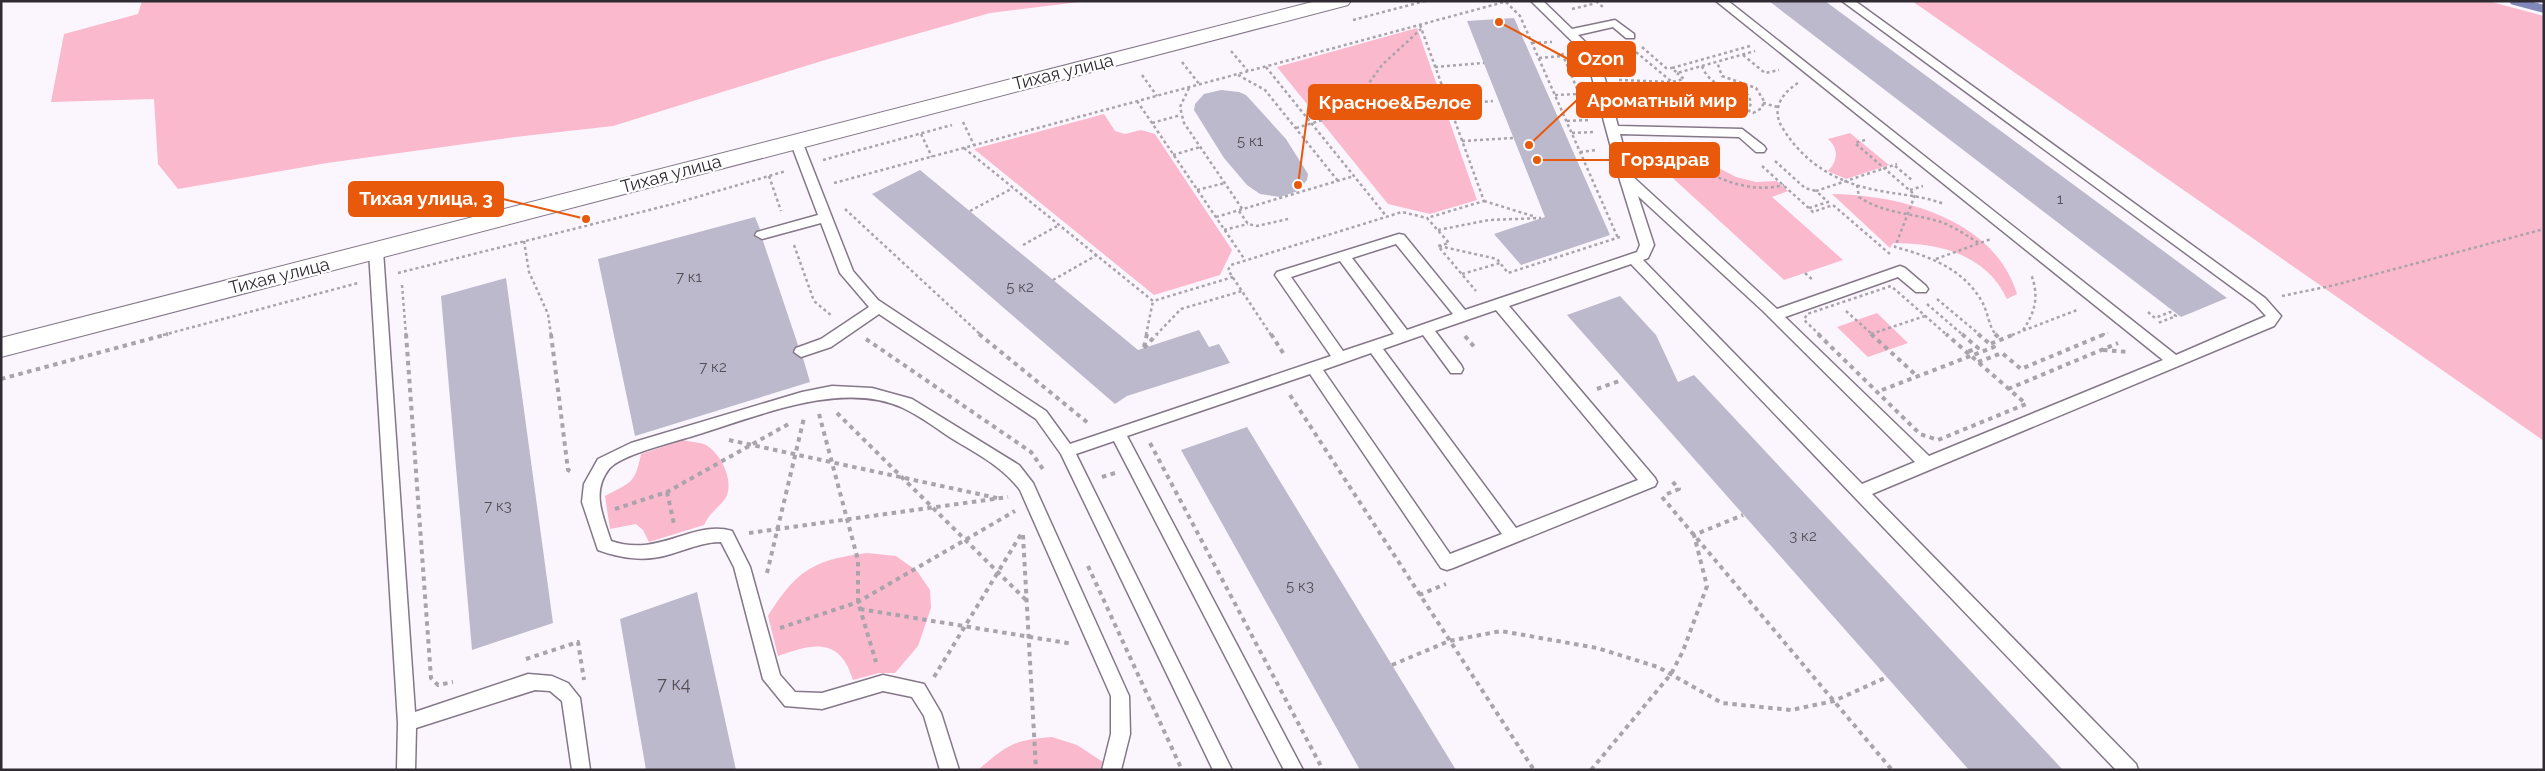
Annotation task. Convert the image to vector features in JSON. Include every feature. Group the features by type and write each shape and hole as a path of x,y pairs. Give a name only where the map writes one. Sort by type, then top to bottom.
{"street":[{"name":"Тихая улица","path":"1,348 796,141 1344,11"}],"lane":[{"path":"1067,452 1643,255 1647,245 1625,177 1592,54 1536,1"},
{"path":"1721,1 2173,360"},
{"path":"1847,1 2260,301 2274,316 2270,322 2173,360 1860,492"},
{"path":"1570,33 1615,22 1630,42"},
{"path":"1613,130 1742,133 1758,155"},
{"path":"796,141 847,273 858,288 880,307 1041,415 1067,452 1224,770"},
{"path":"1625,177 1775,315 1927,464"},
{"path":"762,235 826,218"},
{"path":"1340,358 1282,275 1399,238 1463,316"},
{"path":"376,251 408,723 406,770"},
{"path":"1343,256 1404,336"},
{"path":"1633,258 2129,770"},
{"path":"1775,315 1834,300 1900,271 1922,294"},
{"path":"1314,368 1447,563 1649,482 1499,304"},
{"path":"801,352 826,343 880,307"},
{"path":"1426,329 1456,369"},
{"path":"1374,347 1513,537"},
{"path":"950,770 932,713 918,690 883,683 822,701 791,700 772,679 742,567 726,536 716,535 693,538 655,551 624,553 604,545 590,502 592,484 604,463 631,449 832,392 872,394 908,403 1013,469 1033,501 1120,696 1122,711 1118,754 1111,770"},
{"path":"1119,435 1294,770"},
{"path":"408,723 528,682 542,681 555,683 564,689 571,698 581,770"}],"path":[{"path":"1344,11 1425,1"},
{"path":"814,188 1420,27 1507,2 1520,16 1618,238"},
{"path":"1420,27 1484,201"},
{"path":"1296,128 1333,117 1354,104 1382,65 1420,27"},
{"path":"1532,43 1558,42"},
{"path":"1630,42 1672,82 1699,169 1722,180 1755,187 1784,185"},
{"path":"1642,48 1666,68 1672,68 1758,44"},
{"path":"1222,54 1241,49"},
{"path":"1231,51 1248,72"},
{"path":"1677,73 1756,51"},
{"path":"1742,54 1766,74 1781,69"},
{"path":"1539,58 1563,56"},
{"path":"1178,57 1200,85"},
{"path":"1175,66 1193,62"},
{"path":"1702,66 1704,74 1711,82 1748,95 1751,102 1749,111 1758,112 1764,103 1762,94 1756,88 1722,76 1717,62"},
{"path":"1435,67 1484,64"},
{"path":"1266,67 1387,216"},
{"path":"1618,88 1616,79 1672,82 1684,79 1672,68"},
{"path":"1133,77 1150,72"},
{"path":"1142,74 1157,96"},
{"path":"1238,74 1265,90 1338,181"},
{"path":"1802,80 1788,89 1777,107 1778,121 1789,142 1812,164 1827,174 1857,185 1916,195 1949,207"},
{"path":"1189,87 1183,96 1179,111 1200,147 1225,183 1248,224"},
{"path":"1556,95 1579,94"},
{"path":"1137,101 1245,260"},
{"path":"1449,105 1493,102"},
{"path":"1764,103 1777,107"},
{"path":"1152,123 1181,115"},
{"path":"1,379 377,278 672,204 806,165 973,120"},
{"path":"1567,121 1590,120"},
{"path":"963,122 974,145"},
{"path":"1572,133 1595,132"},
{"path":"921,134 932,157"},
{"path":"1873,137 1854,143 1916,195"},
{"path":"1462,141 1513,138"},
{"path":"1173,154 1200,147"},
{"path":"963,148 1153,301"},
{"path":"1580,152 1603,150"},
{"path":"1758,155 1784,185 1813,212 1833,205 1895,258"},
{"path":"1778,164 1805,188 1816,190 1904,162"},
{"path":"1894,165 1912,180"},
{"path":"1216,217 1354,176"},
{"path":"1197,190 1225,183"},
{"path":"1909,190 1930,183"},
{"path":"1857,185 1859,197 1870,206 1908,214 1953,227 1979,243"},
{"path":"970,211 1013,188"},
{"path":"1809,208 1828,202 1816,190"},
{"path":"1916,195 1895,247 1936,259 1956,272 1970,285 1982,301 1990,328 2000,339"},
{"path":"1427,218 1484,201 1542,218 1514,218 1460,223 1438,230"},
{"path":"1224,230 1248,224 1257,226 1288,219"},
{"path":"1024,245 1059,225"},
{"path":"2260,301 2335,285 2544,229"},
{"path":"1438,246 1497,259 1508,273 1627,235"},
{"path":"1936,259 1997,237"},
{"path":"524,241 529,272 548,314 568,470 592,484"},
{"path":"1053,280 1097,255"},
{"path":"1462,274 1500,263"},
{"path":"2023,331 2033,316 2037,302 2035,284 2028,268"},
{"path":"401,272 431,678 438,684 460,680"},
{"path":"1805,273 1917,376"},
{"path":"1153,301 1233,277"},
{"path":"1891,286 1898,292 2026,404 1938,440 1920,434 1804,320 1807,314 1834,300 1891,286"},
{"path":"1898,292 1903,290"},
{"path":"1153,301 1144,348 1181,310 1242,291"},
{"path":"1922,294 1978,348 1966,352"},
{"path":"1876,392 1994,347 1940,302"},
{"path":"1990,344 2084,307"},
{"path":"1871,334 1925,316"},
{"path":"1978,362 2002,353 2021,369 2108,333 2119,342"},
{"path":"2008,389 2125,340 2142,353"},
{"path":"2102,350 2142,353 2158,348"},
{"path":"1279,380 1534,770"},
{"path":"1600,397 1594,390 1619,381"},
{"path":"817,395 832,462 858,560 858,602 883,683"},
{"path":"817,395 1027,601"},
{"path":"594,516 667,492 804,415 764,586 752,606"},
{"path":"691,432 997,498 1033,501"},
{"path":"1151,435 1150,443 1323,770"},
{"path":"1653,500 1679,489 1667,475"},
{"path":"1649,482 1892,770"},
{"path":"667,492 677,543"},
{"path":"726,536 997,498"},
{"path":"922,696 1023,532 1033,501"},
{"path":"760,634 858,602 1033,501"},
{"path":"1694,535 1744,515"},
{"path":"1023,532 1036,770"},
{"path":"1591,770 1671,674 1683,651 1707,586 1694,535"},
{"path":"1419,595 1455,580"},
{"path":"860,609 1099,649"},
{"path":"1392,665 1450,641 1501,631 1597,648 1658,667 1722,703 1791,710 1834,701 1887,677"},
{"path":"524,659 578,642 584,681"}],"shaded area":[{"path":"142,1 1088,1 990,13 825,60 613,126 515,137 327,163 178,189 158,164 154,99 51,102 64,34 138,14"},
{"path":"1912,1 2488,1 2544,16 2544,441"},
{"path":"1417,28 1477,200 1430,214 1388,204 1277,67"},
{"path":"1104,114 1115,131 1125,134 1141,130 1155,134 1232,250 1220,275 1154,295 974,149"},
{"path":"1850,133 1889,165 1846,179 1828,171 1834,163 1836,155 1832,143 1828,139"},
{"path":"1662,160 1711,164 1736,177 1756,182 1777,181 1788,191 1772,197 1843,260 1784,280 1664,170"},
{"path":"1832,194 1887,200 1915,206 1942,216 1967,230 1988,247 2005,268 2017,294 2007,299 1987,271 1959,254 1927,245 1893,243 1890,248"},
{"path":"1877,313 1908,343 1868,357 1837,327"},
{"path":"683,440 706,445 721,461 728,482 727,495 723,502 704,525 649,542 643,530 636,524 610,529 605,496 621,488 634,477 641,454"},
{"path":"867,553 896,556 917,571 930,590 931,608 918,646 895,673 879,673 853,680 848,666 841,656 833,650 824,647 803,648 778,656 768,616 788,588 808,570 820,564 833,559"},
{"path":"1052,737 1077,745 1103,762 1100,770 978,770 1011,745 1028,740"}],"building":[{"path":"1769,1 1825,1 2227,298 2181,317"},
{"path":"1514,18 1610,235 1521,265 1494,234 1545,217 1467,21"},
{"path":"1221,90 1239,92 1246,95 1286,139 1308,174 1307,180 1298,191 1280,197 1260,194 1247,185 1224,158 1194,110 1195,104 1204,94"},
{"path":"920,170 1138,350 1199,330 1209,347 1219,344 1230,363 1127,396 1115,404 872,194"},
{"path":"755,217 760,229 753,235 763,241 798,345 792,352 803,358 810,382 635,436 598,259"},
{"path":"506,278 553,623 472,650 441,296"},
{"path":"1620,296 1656,335 1678,382 1694,375 2063,770 1969,770 1567,315"},
{"path":"1247,427 1456,770 1360,770 1181,450"},
{"path":"697,592 736,770 646,770 620,619"}],"waterway":[{"path":"2514,1 2544,9"}],"place":[{"name":"Ozon","path":"1499,22"},
{"name":"Ароматный мир","path":"1529,145"},
{"name":"Горздрав","path":"1537,160"},
{"name":"Красное&Белое","path":"1298,185"},
{"name":"Тихая улица, 3","path":"586,219"}]}
